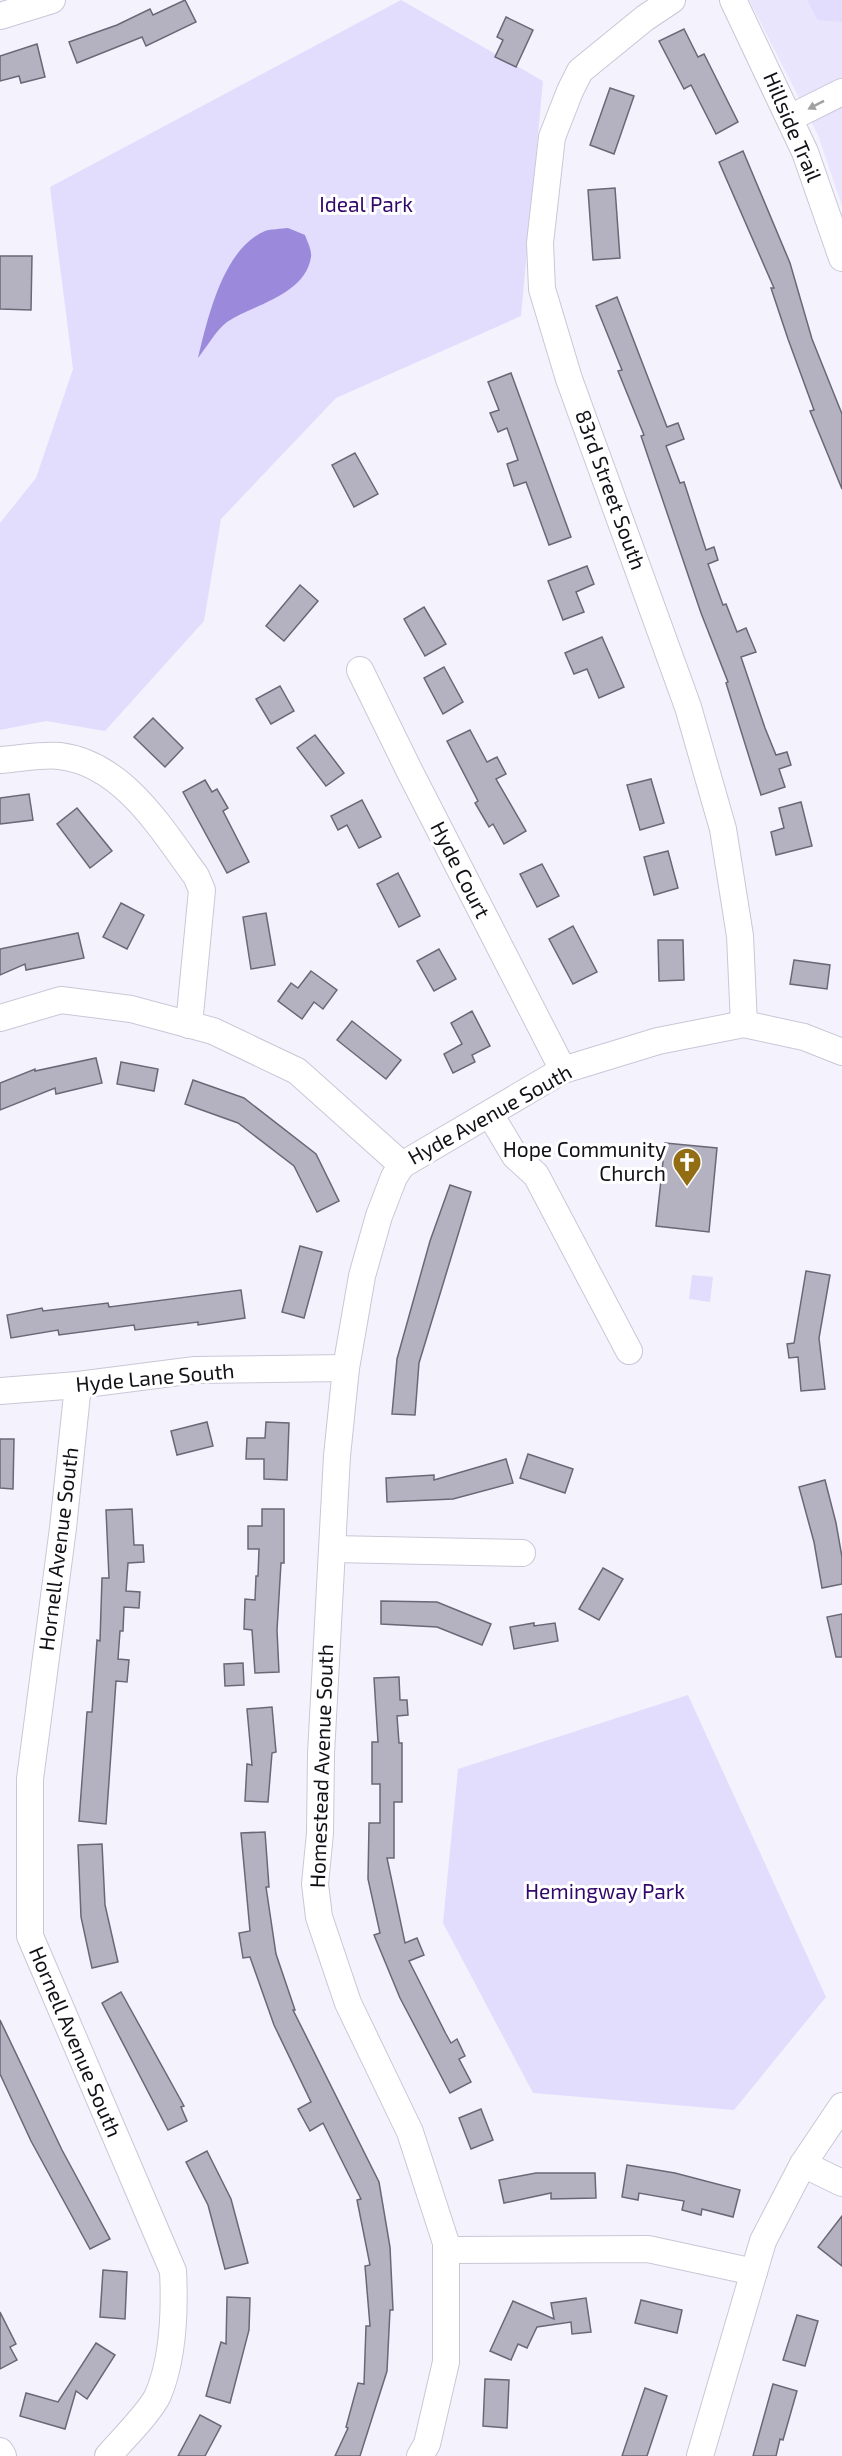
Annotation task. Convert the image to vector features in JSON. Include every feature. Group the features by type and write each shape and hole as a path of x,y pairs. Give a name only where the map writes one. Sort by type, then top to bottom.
{"street":[{"path":"0,16 52,0"},
{"name":"83rd Street South","path":"672,0 645,18 580,71 570,91 552,136 540,243 542,289 569,379 688,707 723,829 740,936 744,1024"},
{"name":"Hillside Trail","path":"733,0 790,118 842,258"},
{"path":"790,118 842,92"},
{"name":"Hyde Court","path":"360,670 563,1070"},
{"path":"0,760 61,756 99,771 140,800 196,876 202,890 189,1025"},
{"name":"Hyde Avenue South","path":"0,1018 61,1000 131,1009 213,1031 297,1071 402,1165 563,1070 658,1041 744,1024 804,1037 842,1052"},
{"path":"490,1114 515,1156 536,1175 629,1351"},
{"name":"Homestead Avenue South","path":"402,1165 394,1176 379,1216 362,1276 346,1368 337,1456 321,1754 320,1833 315,1884 319,1917 348,2003 410,2132 446,2250 446,2362 427,2444 420,2456"},
{"name":"Hyde Lane South","path":"0,1391 78,1385 195,1370 346,1368"},
{"name":"Hornell Avenue South","path":"78,1385 63,1528 30,1779 30,1936 173,2271 175,2312 165,2372 157,2397 108,2456"},
{"path":"333,1549 522,1553"},
{"path":"700,2456 763,2241 803,2164 842,2106"},
{"path":"803,2164 842,2183"},
{"path":"446,2250 648,2249 754,2272"},
{"path":"0,2451 3,2456"}],"shaded area":[{"path":"749,0 842,0 842,206 818,135"},
{"path":"288,228 305,235 311,254 307,270 289,290 223,325 198,358 220,286 238,253 250,240 265,231"}],"green space":[{"name":"Ideal Park","path":"401,0 543,81 521,316 336,398 221,519 204,621 105,731 46,721 0,730 0,523 36,478 73,369 50,187"},
{"path":"807,0 842,0 842,22 818,20"},
{"path":"692,1275 713,1277 710,1302 689,1299"},
{"name":"Hemingway Park","path":"688,1695 826,1997 734,2110 533,2093 443,1923 458,1769"}],"building":[{"path":"185,0 196,22 146,46 142,37 77,63 69,42 117,25 150,9 153,15"},
{"path":"506,17 533,30 516,67 495,57 503,40 497,37"},
{"path":"684,29 698,57 704,54 738,122 716,134 691,85 684,89 659,41"},
{"path":"37,44 45,77 21,83 19,76 0,81 0,56"},
{"path":"610,88 634,96 614,154 590,145"},
{"path":"743,151 790,263 812,339 842,414 842,489 810,411 814,410 771,288 774,288 719,162"},
{"path":"615,188 620,258 593,260 588,190"},
{"path":"0,256 32,256 31,310 0,309"},
{"path":"617,297 667,427 678,423 684,439 666,446 680,483 684,482 706,550 714,547 718,560 708,564 723,605 726,604 737,632 746,628 756,652 741,657 765,728 776,755 787,752 791,765 779,769 785,787 761,795 726,683 728,682 701,613 641,436 644,435 618,371 622,370 596,306"},
{"path":"511,373 571,537 549,545 526,482 514,486 507,464 518,460 507,428 498,432 490,413 499,410 488,382"},
{"path":"355,453 378,494 354,507 332,465"},
{"path":"587,566 594,584 576,592 584,612 563,620 548,581"},
{"path":"300,585 318,601 284,641 266,626"},
{"path":"424,607 446,644 425,656 404,619"},
{"path":"602,637 624,687 599,698 587,669 574,674 565,653"},
{"path":"444,667 463,702 443,714 424,678"},
{"path":"280,686 294,711 271,724 256,699"},
{"path":"153,718 183,748 165,767 134,737"},
{"path":"470,730 487,762 497,757 506,774 496,779 526,831 504,844 493,824 489,827 475,803 478,801 447,741"},
{"path":"315,735 344,773 326,786 297,748"},
{"path":"651,779 664,823 640,830 627,785"},
{"path":"205,780 212,792 217,789 228,808 223,811 249,862 227,873 183,792"},
{"path":"29,794 33,820 0,824 0,798"},
{"path":"362,800 381,837 359,848 347,825 338,830 331,816"},
{"path":"801,802 812,846 776,855 771,832 784,828 779,808"},
{"path":"77,808 112,851 90,868 57,824"},
{"path":"668,851 678,888 654,895 644,857"},
{"path":"542,864 559,896 537,907 520,874"},
{"path":"398,873 420,916 399,927 377,884"},
{"path":"121,903 144,915 127,949 103,937"},
{"path":"266,913 275,965 251,969 243,917"},
{"path":"573,926 597,972 573,984 549,939"},
{"path":"78,933 84,958 26,970 25,964 0,975 0,949"},
{"path":"658,940 683,940 684,980 659,981"},
{"path":"439,949 456,979 434,991 417,961"},
{"path":"794,960 830,965 827,989 790,984"},
{"path":"311,971 337,990 323,1009 314,1002 302,1019 278,1001 291,983 298,988"},
{"path":"472,1011 490,1046 472,1055 475,1062 453,1073 444,1054 462,1044 451,1023"},
{"path":"352,1021 401,1060 386,1079 337,1040"},
{"path":"96,1058 102,1083 56,1094 55,1088 0,1110 0,1083 35,1069 35,1071"},
{"path":"121,1062 158,1069 154,1091 117,1084"},
{"path":"193,1080 244,1098 316,1154 339,1201 317,1212 294,1166 238,1123 185,1104"},
{"name":"Hope Community Church","path":"665,1143 717,1148 709,1232 656,1226"},
{"path":"450,1185 471,1192 419,1363 415,1415 392,1414 397,1359 430,1241"},
{"path":"300,1246 322,1252 304,1318 282,1312"},
{"path":"806,1271 830,1275 819,1338 825,1389 801,1391 798,1357 789,1358 787,1344 794,1343"},
{"path":"241,1290 245,1318 198,1325 198,1322 135,1330 134,1325 59,1335 58,1330 11,1338 7,1315 42,1308 43,1311 108,1303 109,1307"},
{"path":"207,1422 213,1446 177,1455 171,1431"},
{"path":"266,1422 289,1423 287,1480 264,1479 264,1459 246,1459 247,1438 265,1438"},
{"path":"0,1439 14,1439 13,1489 0,1488"},
{"path":"528,1454 573,1469 565,1493 520,1478"},
{"path":"506,1459 513,1483 453,1499 387,1502 386,1478 434,1475 434,1480"},
{"path":"825,1480 842,1557 842,1584 822,1588 814,1542 799,1487"},
{"path":"132,1509 134,1545 143,1545 144,1562 128,1563 126,1591 140,1592 139,1608 124,1607 123,1631 120,1631 118,1659 129,1660 127,1682 116,1681 106,1824 79,1821 87,1712 92,1712 97,1640 100,1641 102,1578 109,1578 106,1510"},
{"path":"262,1509 284,1509 284,1563 281,1563 277,1630 279,1672 255,1673 252,1630 244,1629 245,1599 255,1600 259,1549 248,1549 248,1526 262,1526"},
{"path":"603,1568 623,1579 599,1620 579,1609"},
{"path":"381,1601 437,1602 491,1624 482,1645 437,1627 381,1624"},
{"path":"842,1614 842,1657 836,1657 827,1617"},
{"path":"534,1623 534,1626 555,1623 558,1641 514,1649 510,1627"},
{"path":"243,1663 244,1685 225,1686 224,1664"},
{"path":"399,1677 400,1700 407,1700 408,1715 397,1716 399,1743 402,1743 402,1802 394,1802 394,1858 387,1858 405,1943 417,1938 424,1955 409,1961 451,2043 457,2039 465,2056 459,2059 471,2082 450,2093 400,1998 374,1935 380,1933 368,1879 369,1823 380,1823 380,1784 372,1784 372,1742 378,1742 374,1678"},
{"path":"272,1707 276,1752 272,1753 268,1802 245,1801 247,1764 252,1765 247,1709"},
{"path":"265,1832 269,1887 266,1887 276,1954 295,2010 293,2010 379,2182 390,2247 393,2310 390,2310 387,2371 360,2456 335,2456 348,2428 346,2427 358,2383 364,2384 366,2326 370,2326 365,2266 370,2265 357,2200 361,2199 323,2123 310,2131 298,2109 311,2102 274,2025 250,1957 243,1958 239,1933 250,1931 241,1833"},
{"path":"102,1844 105,1905 118,1962 92,1968 81,1917 78,1845"},
{"path":"121,1992 184,2106 181,2107 187,2121 168,2130 102,2003"},
{"path":"0,2020 62,2150 110,2239 90,2249 31,2141 0,2074"},
{"path":"481,2109 493,2140 471,2149 459,2118"},
{"path":"207,2151 231,2199 248,2263 225,2269 208,2205 186,2162"},
{"path":"627,2165 675,2173 740,2190 733,2217 702,2209 701,2215 682,2210 684,2201 639,2193 638,2200 622,2197"},
{"path":"536,2173 595,2173 596,2198 551,2199 551,2193 504,2203 499,2180"},
{"path":"842,2216 842,2266 818,2247"},
{"path":"103,2270 127,2272 125,2319 100,2317"},
{"path":"227,2297 250,2298 249,2330 230,2403 206,2396 221,2342 226,2344"},
{"path":"586,2298 591,2332 572,2334 571,2322 537,2327 527,2348 518,2344 511,2360 490,2351 513,2301 554,2319 551,2303"},
{"path":"641,2300 682,2310 677,2333 635,2323"},
{"path":"0,2312 16,2344 10,2347 17,2360 0,2369"},
{"path":"797,2315 818,2321 805,2366 783,2360"},
{"path":"96,2343 115,2355 87,2399 76,2391 65,2429 20,2416 26,2393 58,2402"},
{"path":"485,2379 509,2380 507,2428 483,2426"},
{"path":"773,2384 797,2391 776,2456 753,2456"},
{"path":"645,2388 667,2396 647,2456 622,2456"},
{"path":"200,2415 221,2426 205,2456 178,2456"}],"place":[{"name":"Hope Community Church","path":"687,1188"}]}
